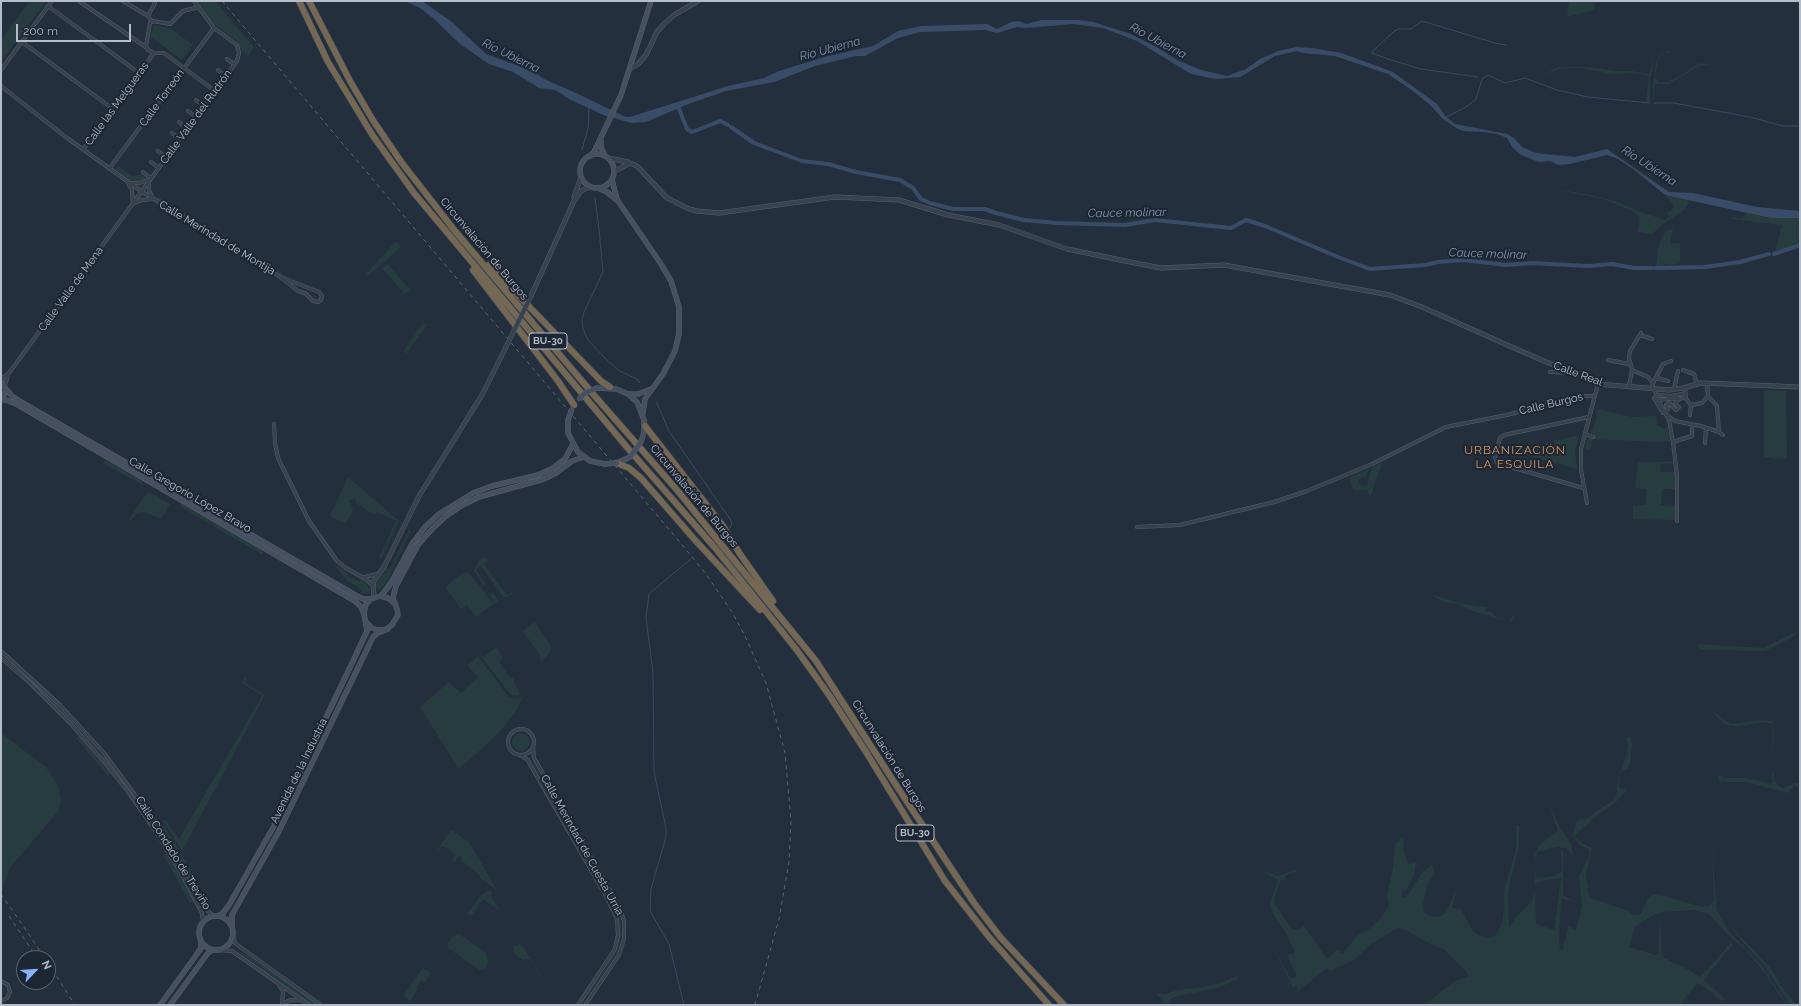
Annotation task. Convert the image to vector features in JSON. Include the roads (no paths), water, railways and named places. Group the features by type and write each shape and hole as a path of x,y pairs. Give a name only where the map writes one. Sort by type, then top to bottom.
{"highway":[{"name":"Circunvalación de Burgos","path":"299,1 328,62 372,136 414,193 631,452 716,549 796,649 829,695 866,752 945,881 988,937 1049,1005"},
{"name":"Circunvalación de Burgos","path":"309,1 336,56 374,122 402,163 455,231 677,490 816,661 974,903 1001,938 1064,1005"},
{"path":"455,231 602,381 610,387"},
{"path":"447,232 460,254 558,381 573,407"},
{"path":"645,426 723,526 740,554 816,661"},
{"path":"617,463 629,468 641,478 694,540 796,649"}],"main road":[{"path":"643,413 637,402 628,394 610,387 597,388 589,391 579,399 573,407 568,420 568,433 573,444 584,458 596,463 617,463 630,457 641,442 645,426 643,413 645,399 670,362 675,351 679,334 680,307 671,281 661,264 618,201 607,192 589,187 581,177 581,165 594,152 616,106 630,69 651,1"},
{"path":"600,189 609,184 615,171 614,166 601,147 601,139"},
{"path":"590,156 599,154 607,157"},
{"path":"612,180 618,201"},
{"name":"Calle Gregorio López Bravo","path":"1,380 14,398 351,593 360,598 373,598"},
{"path":"628,394 638,394 654,387"},
{"path":"1,399 6,388"},
{"name":"Calle Gregorio López Bravo","path":"1,399 18,405 355,601 364,614"},
{"path":"381,596 391,583 412,544 425,527 439,514 473,493 497,485 538,475 553,468 570,453 573,444"},
{"path":"394,603 394,590 409,560 426,535 445,517 461,506 479,497 544,479 556,473 572,461 584,458"},
{"path":"381,596 388,598 394,603 397,609 398,615 388,629 375,629 369,626 365,620 364,614 366,604 373,598 381,596"},
{"name":"Avenida de la Industria","path":"216,916 223,913 229,905 274,826 364,638 367,631 365,620"},
{"name":"Avenida de la Industria","path":"232,926 232,915 278,833 373,638 378,633 388,629"},
{"path":"160,1005 201,948 199,932 203,922 216,916 228,921 232,926 233,936 226,947 208,953 170,1005"},
{"path":"201,941 206,946 215,950"}],"street":[{"path":"1,70 52,1"},
{"path":"80,1 147,48"},
{"path":"123,1 130,2 148,16 152,22 170,24 183,11 199,7"},
{"path":"148,16 155,1"},
{"path":"194,1 214,28"},
{"path":"630,69 638,64 646,55 657,32 664,24 674,15 698,1"},
{"path":"48,6 139,73"},
{"name":"Calle las Melgueras","path":"82,150 154,53 147,48 146,43 152,22"},
{"name":"Calle Valle del Rudrón","path":"141,191 226,76 239,53 234,43 214,28"},
{"name":"Calle Torreón","path":"110,169 214,28"},
{"path":"22,42 113,109"},
{"path":"154,53 164,53 215,91"},
{"path":"227,59 234,64"},
{"path":"218,70 226,76"},
{"name":"Calle Merindad de Montija","path":"1,86 82,150 154,200 280,277 298,291 305,293 313,301 318,302 321,300 322,296 319,292 280,277"},
{"path":"196,100 204,106"},
{"path":"188,111 196,117"},
{"path":"180,122 187,128"},
{"path":"172,132 180,138"},
{"path":"158,151 166,157"},
{"path":"607,157 630,163"},
{"path":"151,162 159,168"},
{"path":"615,171 630,163"},
{"name":"Calle Real","path":"630,163 640,169 653,185 667,198 689,209 697,211 719,213 835,197 899,200 948,215 999,225 1067,249 1133,263 1161,268 1224,265 1390,295 1422,307 1510,347 1598,384 1674,389 1707,383 1800,386"},
{"path":"143,172 151,179"},
{"path":"373,598 372,586 419,496 482,395 505,349 574,201 581,177"},
{"path":"128,182 140,183 151,179"},
{"path":"151,179 149,190 154,200"},
{"path":"128,182 132,190 132,203"},
{"path":"574,201 581,191 589,187"},
{"name":"Calle Valle de Mena","path":"1,380 8,374 141,191"},
{"name":"Calle Merindad de Montija","path":"132,203 142,200 154,200"},
{"path":"305,293 308,288"},
{"path":"1629,386 1632,370 1629,364 1630,351 1640,334 1652,339"},
{"path":"1608,360 1629,364"},
{"path":"1653,383 1663,364 1671,362"},
{"path":"1632,370 1648,377 1653,383 1657,398 1654,398 1663,413 1675,421 1701,426 1719,432 1723,435"},
{"path":"1683,370 1694,374 1697,384"},
{"path":"1674,389 1678,371"},
{"path":"1550,372 1572,374"},
{"name":"Calle Valle de Mena","path":"6,388 8,374"},
{"path":"1656,378 1668,381"},
{"path":"1707,383 1708,396 1717,406 1719,432"},
{"path":"1587,503 1583,488 1580,458 1598,384"},
{"path":"1684,388 1687,402 1691,405"},
{"path":"1657,398 1684,394 1685,396"},
{"name":"Calle Burgos","path":"1137,527 1180,525 1274,502 1314,488 1372,464 1446,427 1507,415 1568,399 1583,396 1595,396"},
{"path":"1677,520 1677,476 1673,442 1666,414 1668,409 1666,406 1669,403 1676,410 1679,407 1675,404 1676,401 1685,396"},
{"path":"1691,405 1702,403 1708,396"},
{"path":"1690,415 1691,405"},
{"path":"1583,488 1498,463 1495,457 1500,438 1504,435 1589,417"},
{"path":"274,424 275,443 278,458 309,521 336,561 363,577 372,586"},
{"path":"1673,442 1692,436 1692,425"},
{"path":"1705,442 1706,428"},
{"path":"1585,434 1593,437"},
{"path":"363,577 380,573"},
{"name":"Calle Condado de Treviño","path":"1,651 30,675 104,753 155,822 181,863 206,909 216,916"},
{"name":"Calle Condado de Treviño","path":"1,658 33,686 70,723 120,781 154,829 173,860 200,910 203,922"},
{"path":"522,729 530,732 534,739 533,747 529,753 520,755 513,752 508,743 509,736 514,730 522,729"},
{"name":"Calle Merindad de Cuesta Urria","path":"533,747 534,758 618,906 624,922 624,940 619,955 585,1005"},
{"name":"Calle Merindad de Cuesta Urria","path":"520,755 528,760 606,896 617,919 618,935 616,949 578,1005"},
{"path":"233,936 235,942 243,949 321,1005"},
{"path":"215,950 232,951 309,1005"},
{"path":"1,981 8,985 10,992 7,998 1,1001"},
{"path":"276,982 282,991 282,1005"},
{"path":"282,1005 290,1000 302,1000"}],"water":[{"path":"405,1 422,1 452,22 486,54 533,71 544,79 626,117 728,86 764,78 779,71 824,57 873,46 898,31 921,26 987,24 997,29 1011,22 1018,21 1027,24 1041,20 1078,20 1093,22 1128,33 1155,46 1177,60 1201,70 1227,76 1246,69 1260,59 1278,51 1297,47 1312,48 1341,53 1393,72 1437,104 1446,117 1455,124 1507,134 1514,138 1522,147 1536,153 1575,157 1607,149 1669,192 1693,193 1757,207 1800,211 1800,218 1771,218 1669,196 1664,194 1618,159 1607,155 1570,164 1558,165 1550,161 1539,162 1521,155 1512,147 1507,138 1497,134 1464,131 1458,129 1443,119 1430,105 1413,91 1388,74 1335,56 1303,53 1297,51 1275,56 1240,77 1216,79 1191,74 1137,41 1103,28 1073,24 1026,28 1017,27 997,33 985,30 920,32 898,38 865,56 856,56 815,66 774,82 726,91 691,103 646,122 632,123 606,116 571,100 555,90 539,88 513,72 489,64 460,44 433,18 420,8"}],"waterway":[{"path":"1478,77 1421,69 1372,53 1393,32 1398,29 1411,29 1422,21 1506,45"},
{"path":"1446,117 1466,107 1476,99 1482,79 1488,75 1505,83 1525,78 1557,90 1588,97 1650,103"},
{"path":"1654,103 1674,103 1750,117 1783,126 1800,126"},
{"name":"Cauce molinar","path":"678,106 687,129 692,132 720,121 728,125"},
{"path":"582,150 588,128 589,107"},
{"name":"Cauce molinar","path":"731,127 754,143 802,161 828,164 856,172 900,180 913,188 921,199 930,203 953,209 985,209 1024,220 1057,223 1125,225 1155,220 1231,228 1246,220 1265,226 1370,269 1425,265 1438,262 1463,260 1506,265 1532,263 1588,266 1612,264 1634,268 1652,268"},
{"path":"595,198 603,272 584,312 582,320 583,329 588,340 605,358 618,370 637,379 640,383"},
{"name":"Cauce molinar","path":"1774,254 1800,245"},
{"name":"Cauce molinar","path":"1655,268 1705,267 1740,262 1769,254"},
{"path":"656,401 669,431 730,519 732,523 730,528"},
{"path":"684,1005 669,944 650,911 651,889 666,837 666,828 654,772 653,673 646,617 649,594 691,559"}],"railway":[{"path":"222,1 678,540 706,574 732,612 745,636 766,683 785,753 791,821 789,862 779,919 755,1005"},
{"path":"1,894 40,950"},
{"path":"9,916 32,950"},
{"path":"56,975 75,1005"}],"district":[{"name":"URBANIZACIÓN LA ESQUILA","path":"1515,457"}],"water label":[{"name":"Río Ubierna","path":"1158,41"},
{"name":"Río Ubierna","path":"830,49"},
{"name":"Río Ubierna","path":"511,56"},
{"name":"Río Ubierna","path":"1649,166"}]}
